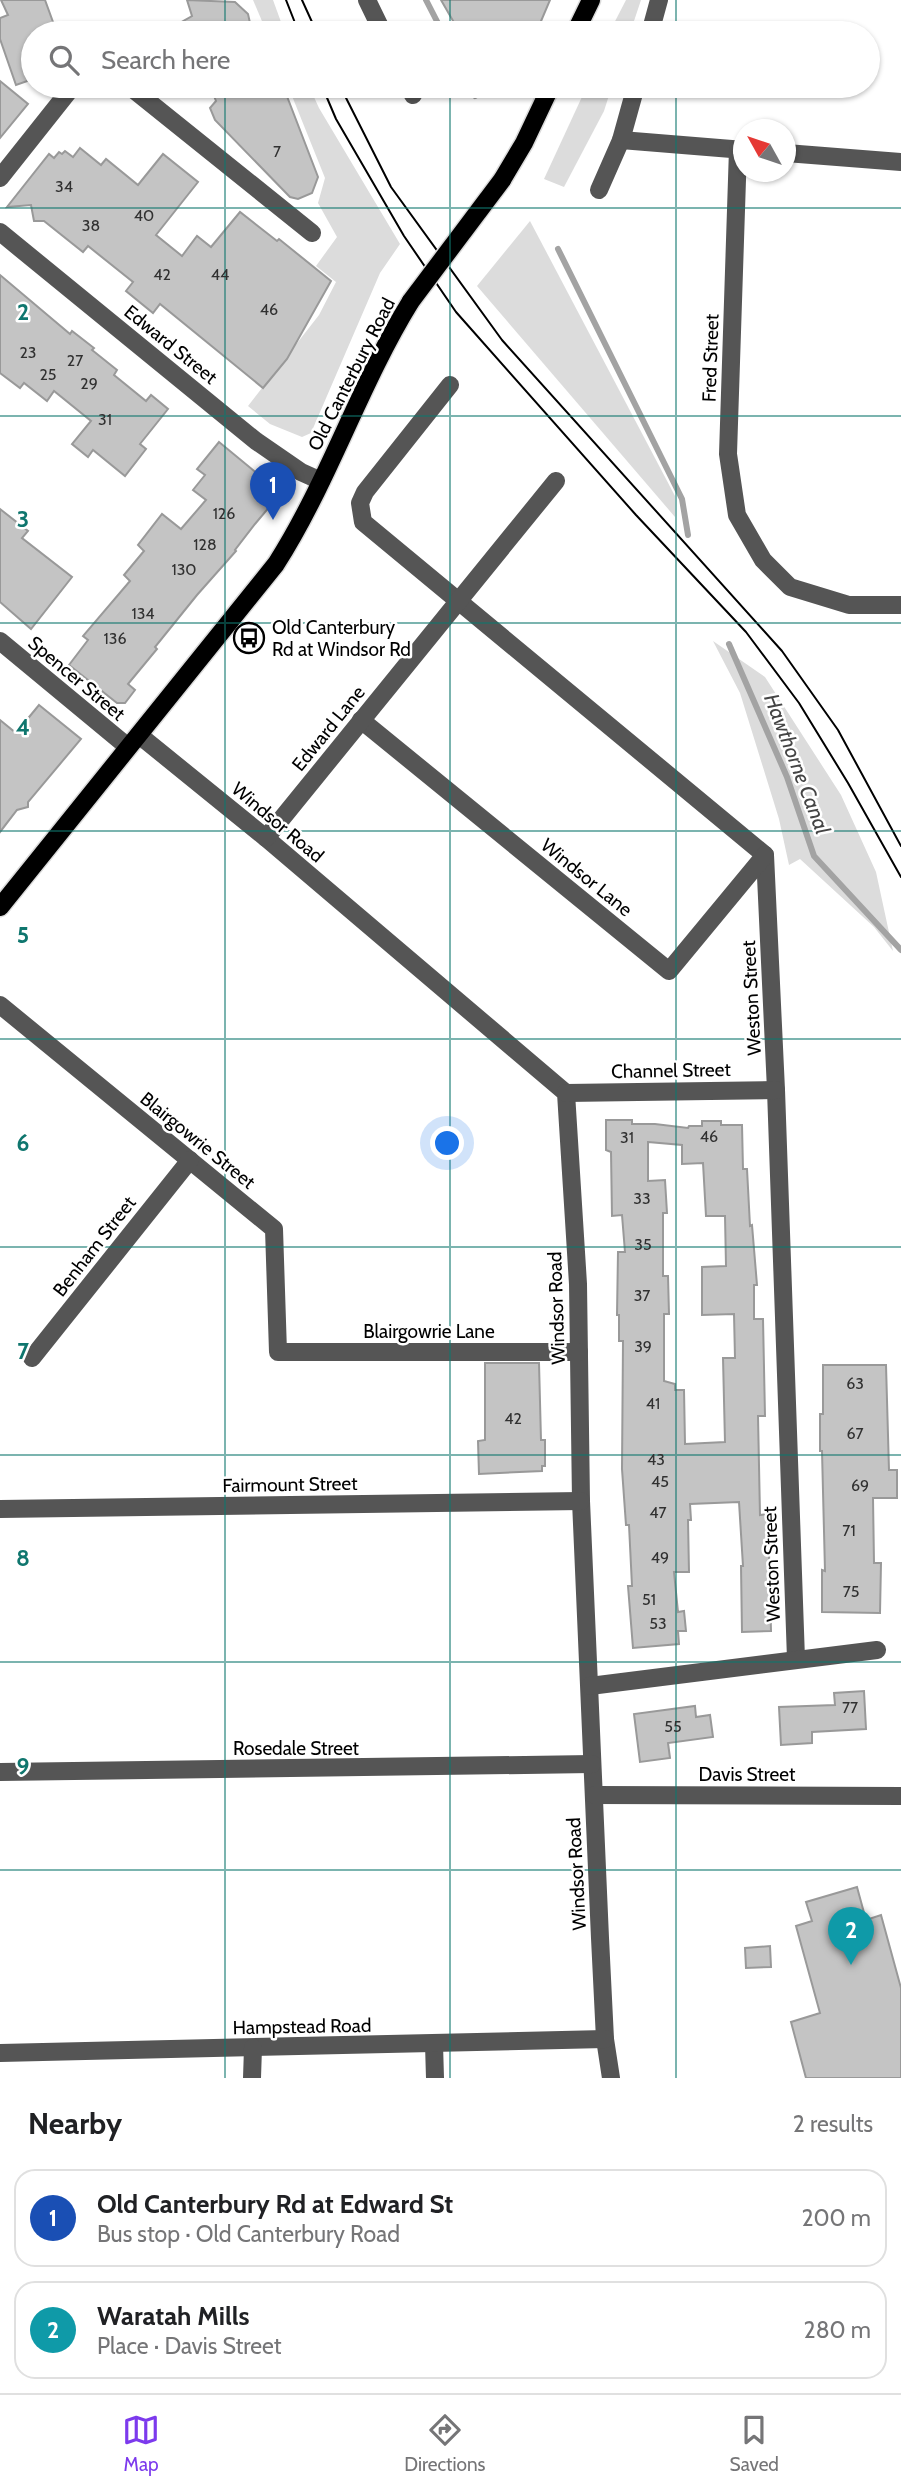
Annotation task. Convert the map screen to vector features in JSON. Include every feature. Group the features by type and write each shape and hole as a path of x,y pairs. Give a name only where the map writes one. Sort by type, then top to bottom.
{"main road":[{"path":"580,21 590,0"},
{"name":"Old Canterbury Road","path":"0,906 275,564 300,526 381,352 411,300 502,180 524,143 545,98"}],"street":[{"path":"367,0 377,21"},
{"path":"653,21 659,0"},
{"path":"0,178 63,98"},
{"path":"144,98 312,233"},
{"path":"599,190 621,140 633,98"},
{"path":"621,140 733,149"},
{"path":"796,154 901,162"},
{"name":"Fred Street","path":"740,182 728,454 737,515 763,560 790,587 849,606 901,605"},
{"name":"Edward Street","path":"0,232 256,441 301,472 321,481"},
{"path":"450,385 365,492 360,503 363,522 765,855"},
{"name":"Edward Lane","path":"266,838 556,481"},
{"name":"Spencer Street","path":"0,641 133,741"},
{"name":"Windsor Lane","path":"361,720 669,971 765,855"},
{"name":"Windsor Road","path":"133,741 266,838 566,1093 578,1284 582,1501 592,1764 605,2039 611,2078"},
{"name":"Weston Street","path":"765,855 796,1659"},
{"name":"Blairgowrie Street","path":"0,1005 274,1229 278,1352"},
{"name":"Channel Street","path":"566,1093 776,1090"},
{"name":"Benham Street","path":"32,1358 190,1160"},
{"name":"Blairgowrie Lane","path":"278,1352 579,1352"},
{"name":"Fairmount Street","path":"0,1509 582,1501"},
{"path":"590,1686 877,1650"},
{"name":"Rosedale Street","path":"0,1772 592,1764"},
{"name":"Davis Street","path":"594,1795 901,1796"},
{"name":"Hampstead Road","path":"0,2053 605,2039"},
{"path":"434,2044 435,2078"},
{"path":"252,2078 253,2048"}],"shaded area":[{"path":"253,0 273,0 281,21 262,21"},
{"path":"626,0 641,0 634,21 615,21"},
{"path":"293,98 314,98 400,244 380,273 311,433 302,437 270,424 248,406 319,315 336,282 316,266 337,237 318,203 325,178"},
{"path":"581,98 608,98 564,187 544,179"},
{"path":"530,221 675,496 675,517 477,286"},
{"path":"713,641 765,677 841,795 876,872 893,951 874,927 800,859 789,865 779,819 740,693"}],"building":[{"path":"1,0 45,0 53,21 21,21 21,83 16,85 0,39 0,18 8,15"},
{"path":"187,0 235,2 248,14 250,21 183,21 192,16"},
{"path":"441,0 550,0 541,21 453,21"},
{"path":"0,81 28,104 0,138"},
{"path":"215,98 288,98 318,177 312,193 298,199 290,197 215,120 210,108 216,101"},
{"path":"80,148 101,165 106,159 138,185 163,154 198,182 156,235 182,256 197,236 211,247 240,212 331,281 287,359 263,388 160,304 153,313 126,291 133,282 88,246 83,252 44,221 34,221 31,205 7,207 49,154 54,158 59,152 62,154 65,151 73,157"},
{"path":"0,275 70,334 72,331 94,348 92,350 117,370 114,375 146,401 151,395 168,409 140,444 146,449 125,476 93,450 88,457 72,444 91,421 54,391 47,401 24,383 20,388 0,373"},
{"path":"219,442 281,493 155,647 157,649 128,684 135,690 125,703 117,703 69,665 88,640 83,636 130,581 124,575 144,551 138,545 162,514 181,529 206,500 193,490 205,475 197,469"},
{"path":"0,509 28,531 22,538 72,577 31,629 0,602"},
{"path":"39,705 81,739 28,802 28,807 17,810 0,832 0,720 16,733"},
{"path":"606,1120 632,1120 632,1124 688,1128 702,1126 702,1121 742,1125 743,1169 747,1169 757,1285 754,1285 754,1319 763,1319 765,1416 758,1416 760,1515 768,1514 771,1631 742,1632 743,1566 739,1502 690,1504 689,1572 674,1572 678,1612 684,1611 686,1631 678,1631 679,1644 633,1648 628,1586 632,1586 629,1525 626,1525 622,1469 623,1341 619,1341 617,1315 618,1252 625,1252 622,1215 612,1216 611,1152 606,1150","holes":["648,1142 682,1145 682,1164 703,1163 706,1216 725,1216 726,1266 702,1267 702,1315 734,1314 735,1358 723,1358 725,1442 685,1444 684,1390 675,1390 675,1384 664,1381 664,1314 669,1314 668,1276 663,1276 663,1213 667,1213 665,1180 648,1181"]},
{"path":"485,1363 539,1363 541,1440 545,1440 545,1466 542,1466 542,1471 479,1474 478,1441 485,1440"},
{"path":"823,1365 886,1365 889,1470 897,1470 897,1498 873,1498 874,1563 881,1563 880,1613 822,1612 822,1570 825,1571 820,1451"},
{"path":"864,1691 866,1729 812,1732 812,1743 781,1745 779,1707 835,1705 834,1693"},
{"path":"695,1706 696,1717 710,1715 713,1737 668,1743 670,1758 640,1762 634,1714"},
{"path":"857,1887 866,1920 881,1915 901,1988 901,2078 806,2078 791,2022 820,2013 796,1926 812,1921 806,1902"},
{"path":"770,1946 771,1967 746,1968 745,1948"}],"waterway":[{"name":"Hawthorne Canal","path":"426,0 437,21"},
{"name":"Hawthorne Canal","path":"558,249 682,499 688,535"},
{"name":"Hawthorne Canal","path":"729,644 787,777 814,856 901,950"}],"tram line":[{"path":"286,0 294,21"},
{"path":"302,0 312,21"},
{"path":"327,98 336,119 404,236 456,312 636,515 746,632 799,703 901,877"},
{"path":"346,98 391,187 502,340 782,651 838,730 901,846"}],"place":[{"name":"Old Canterbury Rd at Edward St","path":"273,520"},
{"name":"Old Canterbury Rd at Windsor Rd","path":"249,638"},
{"name":"Waratah Mills","path":"851,1965"}]}
